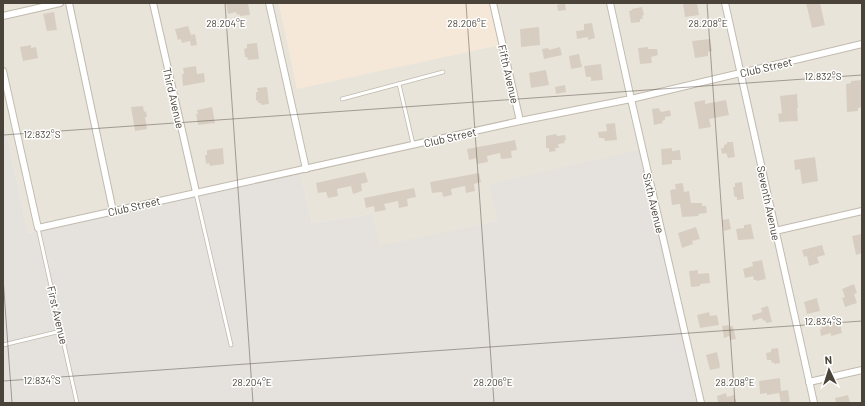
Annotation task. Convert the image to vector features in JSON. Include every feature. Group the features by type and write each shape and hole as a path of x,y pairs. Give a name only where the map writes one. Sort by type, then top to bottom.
{"street":[{"path":"3,16 60,3"},
{"path":"69,3 113,211"},
{"name":"Third Avenue","path":"153,3 196,192"},
{"path":"270,3 306,169"},
{"name":"Fifth Avenue","path":"493,3 520,121"},
{"name":"Sixth Avenue","path":"610,3 701,403"},
{"name":"Seventh Avenue","path":"725,3 814,403"},
{"name":"Club Street","path":"38,228 520,121 631,99 862,44"},
{"path":"3,71 38,228"},
{"path":"775,231 862,211"},
{"path":"809,382 862,370"}],"lane":[{"path":"342,99 443,72"},
{"path":"399,84 413,145"},
{"path":"196,192 231,345"},
{"name":"First Avenue","path":"38,228 77,403"},
{"path":"3,345 61,331"}],"shaded area":[{"path":"3,3 279,3 297,88 491,3 862,3 862,403 700,403 490,185 497,221 379,247 372,214 312,223 300,173 28,233 3,117"},
{"path":"279,3 491,3 500,45 297,89"},
{"path":"3,117 28,233 300,173 312,223 372,214 380,246 497,221 489,184 642,149 700,403 3,403"}],"building":[{"path":"226,3 248,3 250,15 240,16 239,14 237,15 236,12 228,14"},
{"path":"565,3 566,10 558,11 557,5"},
{"path":"683,3 697,3 699,15 685,17"},
{"path":"806,3 820,3 825,25 812,28"},
{"path":"642,7 644,15 642,16 643,19 640,19 640,22 631,23 629,11"},
{"path":"54,12 57,30 47,31 43,14"},
{"path":"592,23 595,38 588,40 588,37 577,39 576,31 584,30 584,24"},
{"path":"188,26 191,35 195,34 197,45 191,46 190,41 182,43 181,39 178,40 175,29"},
{"path":"539,27 540,45 521,47 520,29"},
{"path":"710,39 712,51 708,52 708,56 695,58 692,41"},
{"path":"257,43 259,59 248,60 247,57 245,57 244,49 247,48 247,44"},
{"path":"31,45 31,48 36,47 38,58 23,61 20,47"},
{"path":"560,47 562,55 544,59 542,49 548,48 549,50"},
{"path":"648,47 648,49 657,49 658,55 651,57 652,63 640,64 638,48"},
{"path":"579,54 582,67 571,69 569,56"},
{"path":"601,64 603,80 591,81 591,77 586,77 584,66"},
{"path":"196,66 197,74 204,73 205,82 183,86 183,68"},
{"path":"546,70 549,85 531,88 529,73"},
{"path":"862,80 862,107 858,108 858,111 847,112 846,84 851,83 851,81"},
{"path":"565,85 566,92 556,94 555,87"},
{"path":"267,87 269,104 261,105 261,103 258,103 258,100 256,101 256,92 258,92 257,88"},
{"path":"797,94 798,121 779,122 778,114 782,113 780,96"},
{"path":"705,100 705,104 726,100 729,115 709,119 711,127 699,129 694,102"},
{"path":"143,106 144,112 146,111 147,117 145,117 147,129 135,131 131,107"},
{"path":"212,107 215,123 198,125 196,114 198,114 197,110"},
{"path":"659,108 662,112 670,110 671,116 665,117 665,120 662,121 663,123 654,125 652,109"},
{"path":"615,123 617,140 605,141 604,138 599,138 598,132 607,131 606,124"},
{"path":"556,134 557,136 565,135 565,143 558,144 559,148 555,148 556,151 549,152 549,148 546,148 546,136"},
{"path":"515,140 517,150 511,151 512,158 501,159 500,153 487,156 488,162 477,164 476,158 469,160 467,149"},
{"path":"727,142 733,142 735,157 728,158 726,153 722,154 721,148 724,148 724,145 727,144"},
{"path":"223,148 224,164 210,166 209,163 206,164 205,155 207,155 207,150"},
{"path":"672,148 672,151 680,150 681,160 672,160 672,164 662,165 661,149"},
{"path":"815,157 818,181 802,184 800,169 795,170 794,160"},
{"path":"365,172 368,182 361,184 362,191 353,194 351,186 337,189 338,196 328,198 326,192 318,193 316,183"},
{"path":"479,173 481,182 474,184 475,191 466,193 465,186 451,189 452,195 443,197 442,192 432,193 430,182"},
{"path":"742,182 744,199 737,200 737,197 734,195 733,187 735,187 735,183"},
{"path":"683,183 684,192 689,191 691,203 702,203 702,206 706,206 707,213 698,214 699,216 682,217 680,204 672,205 670,190 676,189 675,184"},
{"path":"414,188 416,197 407,199 408,206 399,208 398,201 384,204 386,210 375,212 374,206 366,208 364,198"},
{"path":"729,219 731,229 724,231 722,220"},
{"path":"751,224 754,239 738,240 736,229 744,228 744,225"},
{"path":"696,227 700,239 692,241 693,244 682,248 678,233"},
{"path":"862,234 862,253 856,255 852,236"},
{"path":"822,245 825,255 817,257 819,263 809,266 807,256 804,257 802,250"},
{"path":"762,260 766,279 757,281 754,280 753,276 745,278 743,269 753,266 752,262"},
{"path":"698,270 698,274 709,273 710,283 691,287 689,271"},
{"path":"854,284 857,293 854,294 857,303 845,307 842,298 845,297 842,289"},
{"path":"817,298 820,311 807,314 804,302"},
{"path":"768,306 772,322 766,323 762,318 753,321 752,315 762,312 761,308"},
{"path":"709,312 710,316 717,315 719,325 700,328 697,315"},
{"path":"840,323 842,333 831,336 831,333 821,336 821,327"},
{"path":"729,325 729,327 733,326 736,339 730,340 729,336 724,338 722,326"},
{"path":"778,348 780,363 774,364 771,360 767,360 766,353 771,352 771,349"},
{"path":"717,352 720,368 710,370 706,355"},
{"path":"780,378 781,391 788,390 790,403 781,403 779,393 767,395 767,393 760,394 759,381"},
{"path":"726,393 727,397 734,395 736,402 718,403 717,396"},
{"path":"848,395 850,403 836,403 835,398"}]}
